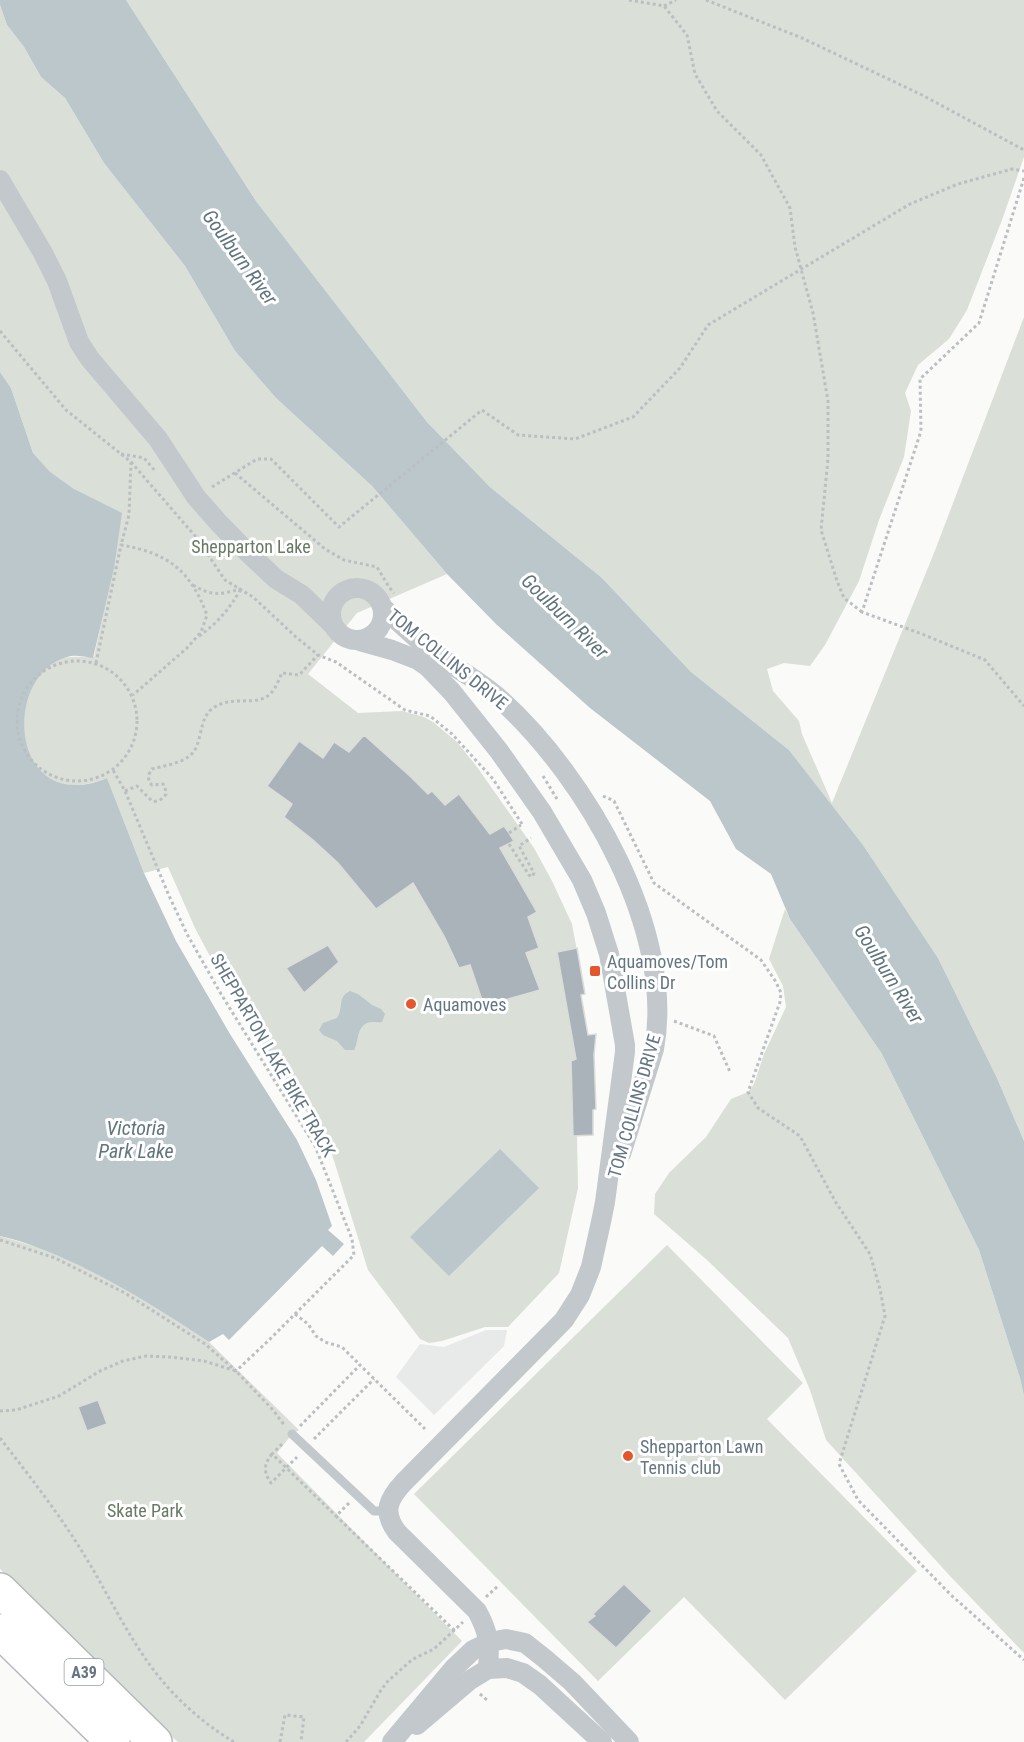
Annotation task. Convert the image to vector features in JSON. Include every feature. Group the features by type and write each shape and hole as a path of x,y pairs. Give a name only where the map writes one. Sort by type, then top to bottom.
{"highway":[{"name":"A39","path":"3,1609 113,1742"},
{"name":"A39","path":"3,1609 155,1742"}],"street":[{"path":"0,180 57,281 82,349 158,439 196,496 243,548 276,579 302,595 344,638 352,641 360,641 376,633 382,625 389,601 379,599 365,589 356,588 324,599 302,595"},
{"path":"333,625 331,608 334,600 340,594"},
{"name":"TOM COLLINS DRIVE","path":"389,601 436,655 484,686 501,700 554,757 608,841 632,892 647,935 654,966 658,997 657,1033 654,1049 605,1202"},
{"name":"TOM COLLINS DRIVE","path":"360,641 392,650 418,660 428,667 446,685 499,751 542,812 582,880 596,913 609,954 625,1045 605,1202 591,1267 580,1295 564,1320 398,1488 392,1496 388,1511"},
{"path":"388,1511 390,1521 398,1532 475,1609 485,1625 490,1642 488,1669"},
{"path":"394,1742 454,1668 473,1650 490,1642 506,1639 525,1643 572,1683 629,1742"},
{"path":"394,1742 470,1680 488,1669 507,1668 523,1673 540,1685 602,1742"}],"lane":[{"path":"292,1434 374,1511 388,1511"}],"path":[{"path":"629,0 664,6 676,0"},
{"path":"706,0 802,38 922,95 1024,150"},
{"path":"664,6 687,35 695,74 717,111 761,155 790,208 795,247 813,313 828,401 828,459 821,530 844,598 862,612 985,660 1024,706"},
{"path":"196,496 257,459 271,459 339,527 482,410 518,435 574,439 633,417 680,368 708,325 910,204 958,184 1012,169 1024,171"},
{"path":"862,612 921,431 920,379 979,323 1024,178"},
{"path":"0,331 66,410 131,462 196,537 225,580 253,597 318,655 336,662 405,710 430,716 452,734 493,779 522,824 509,833"},
{"path":"121,454 144,458 159,475"},
{"path":"96,663 129,515 131,462"},
{"path":"235,473 325,549 344,560 377,567 388,587 389,601"},
{"path":"121,545 144,549 172,563 186,576 199,594 207,615 201,632 170,663 132,695"},
{"path":"191,584 205,592 215,594 241,589"},
{"path":"195,638 215,625 241,589"},
{"path":"125,791 137,786 152,801 156,802 162,798 166,794 165,787 163,784 150,784 149,773 152,769 186,758 193,753 206,716 212,710 228,701 261,701 272,693 282,673 299,675 318,655"},
{"path":"75,660 96,663 116,674 132,695 137,711 138,728 134,744 125,759 113,770 98,778 81,782 63,780 47,774 33,763 23,749 18,732 17,715 21,698 30,683 43,671 59,663 75,660"},
{"name":"SHEPPARTON LAKE BIKE TRACK","path":"113,770 125,791 187,934 221,994 315,1146 352,1239 354,1255 236,1371"},
{"path":"598,794 614,801 654,883 761,960 776,981 781,993 780,1002 748,1092 758,1108 800,1136 835,1201 870,1254 885,1316 839,1464 858,1500 951,1594 1024,1660"},
{"path":"509,843 532,877 534,873 519,846 531,838"},
{"path":"0,1240 54,1258 125,1293 205,1344 236,1371 292,1434"},
{"path":"295,1314 308,1324 316,1336 325,1342 342,1347 425,1429"},
{"path":"0,1411 16,1410 38,1404 59,1396 100,1371 123,1361 146,1356 204,1361 236,1371"},
{"path":"360,1365 272,1454 265,1466 271,1483 374,1378"},
{"path":"0,1438 37,1485 77,1543 146,1660 187,1707 215,1731 234,1742"},
{"path":"272,1454 455,1631"},
{"path":"336,1516 357,1495"},
{"path":"346,1742 360,1726 388,1681 413,1659 434,1649 455,1631 498,1586"},
{"path":"280,1742 285,1715 304,1717 301,1742"}],"shaded area":[{"path":"486,1330 507,1330 504,1346 434,1415 396,1377 420,1344 444,1347"}],"green space":[{"path":"126,0 1024,0 1024,157 1002,220 967,310 949,339 918,365 905,393 911,411 904,457 879,520 859,581 825,645 810,666 784,663 767,669 773,691 799,721 802,734 832,803 934,553 1024,317 1024,1141 997,1078 938,958 863,845 789,750 691,672 602,578 490,487 427,422 256,201"},
{"name":"Shepparton Lake","path":"0,5 7,25 24,47 41,77 65,98 104,163 185,266 235,351 276,398 372,486 447,574 357,613 308,674 358,713 402,711 424,717 457,742 534,848 572,924 585,994 581,995 585,1017 582,1035 596,1034 594,1055 596,1109 593,1110 593,1135 577,1136 578,1188 559,1273 508,1327 485,1327 429,1343 420,1339 368,1270 331,1151 206,949 168,867 144,873 107,778 80,785 53,782 43,778 27,763 16,744 12,712 24,683 44,664 53,660 94,657 104,609 74,489 50,473 33,453 11,388 0,372"},
{"path":"785,909 882,1054 979,1250 1024,1396 1024,1653 826,1440 810,1390 788,1338 707,1260 654,1214 655,1194 669,1173 706,1137 731,1099 748,1092 754,1084 764,1054 786,1007 783,986 769,959"},
{"name":"Skate Park","path":"0,1236 44,1249 95,1272 153,1305 209,1342 299,1430 292,1434 277,1453 462,1641 364,1742 178,1742 139,1710 0,1569"},
{"name":"Shepparton Lawn Tennis club","path":"667,1245 803,1383 767,1419 917,1571 785,1700 684,1597 598,1681 414,1494"}],"water":[{"name":"Goulburn River","path":"0,0 126,0 256,201 427,422 490,487 602,578 691,672 789,750 863,845 938,958 997,1078 1024,1141 1024,1396 979,1250 882,1054 790,919 771,874 736,849 710,801 590,708 496,624 447,574 372,486 276,398 235,351 185,266 104,163 65,98 41,77 24,47 7,25"},
{"name":"Victoria Park Lake","path":"0,372 11,388 33,453 50,472 74,489 122,513 114,568 93,658 71,656 48,667 33,687 25,712 25,738 33,761 50,778 74,785 107,778 144,873 176,941 230,1034 297,1140 316,1180 332,1226 328,1230 344,1244 333,1256 322,1246 229,1340 223,1334 209,1342 103,1277 41,1249 0,1236"},
{"path":"350,991 381,1009 385,1014 382,1022 369,1022 363,1025 354,1050 345,1050 337,1041 323,1035 319,1030 323,1023 337,1018 343,996"},
{"path":"500,1149 539,1188 449,1276 410,1237"}],"building":[{"name":"Aquamoves","path":"364,735 428,794 432,791 445,805 459,794 490,834 504,826 509,833 514,841 500,848 537,912 528,917 539,948 526,953 540,990 484,1006 470,965 459,968 444,936 413,883 376,909 338,863 284,817 292,804 267,786 299,741 323,758 334,742 349,752"},
{"path":"328,945 339,962 304,993 286,968"},
{"path":"577,948 585,994 581,995 588,1035 596,1034 594,1055 596,1109 593,1110 593,1135 573,1136 571,1061 576,1059 557,952"},
{"path":"98,1400 107,1424 87,1431 78,1407"},
{"path":"624,1584 652,1611 616,1648 587,1622"}],"place":[{"name":"Aquamoves/Tom Collins Dr","path":"595,971"},
{"name":"Aquamoves","path":"411,1004"},
{"name":"Shepparton Lawn Tennis club","path":"628,1456"}]}
